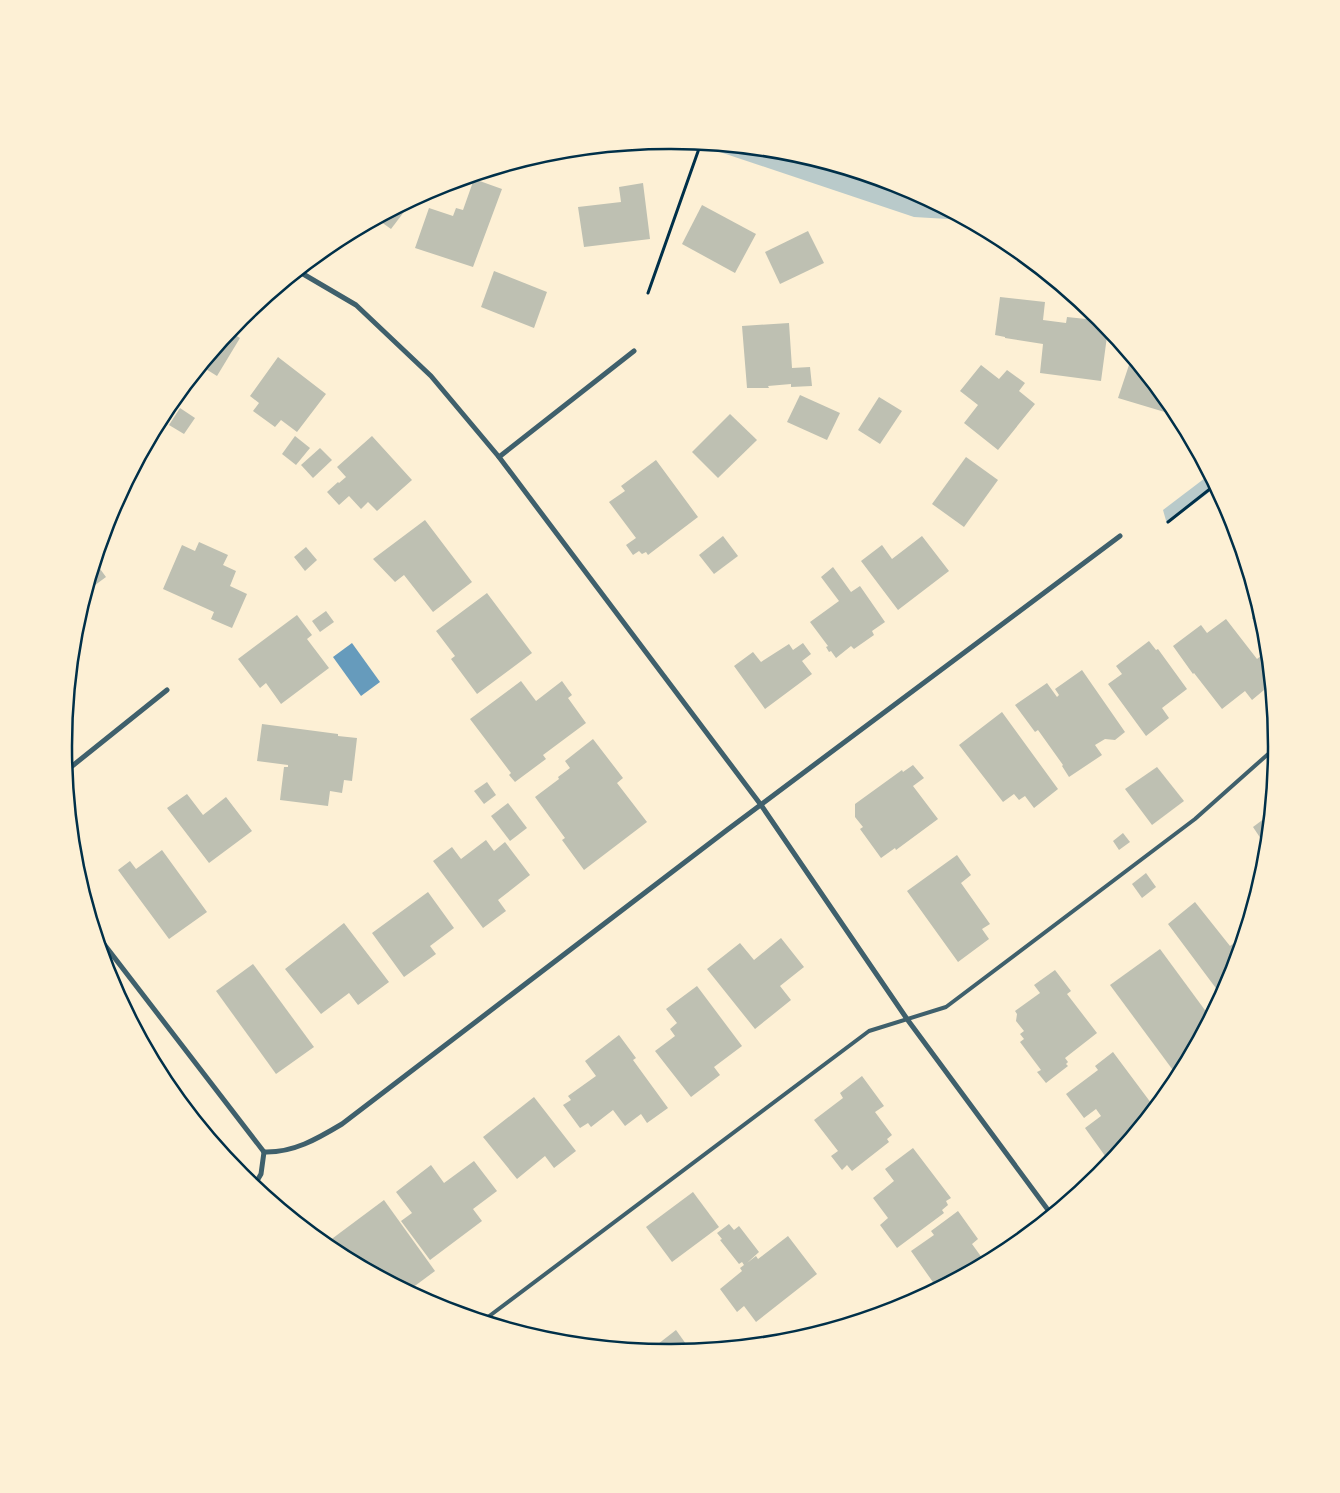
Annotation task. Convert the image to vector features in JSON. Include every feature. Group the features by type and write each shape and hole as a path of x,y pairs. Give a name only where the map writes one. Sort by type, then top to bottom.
{"street":[{"path":"303,274 356,305 431,376 499,457 761,805 907,1019 1048,1210"},
{"path":"499,457 634,351"},
{"path":"264,1152 276,1152 307,1143 342,1124 761,805 1120,536"},
{"path":"73,765 167,690"},
{"path":"108,949 264,1152 261,1174 258,1179"}],"lane":[{"path":"490,1316 869,1031 946,1007 1195,819 1268,755"}],"path":[{"path":"648,293 699,150"},
{"path":"1168,522 1210,490"}],"shaded area":[{"path":"716,151 787,160 825,169 899,194 950,219 914,217"},
{"path":"1204,479 1210,491 1167,524 1163,510"}],"water":[{"path":"352,643 380,682 361,696 333,657"}],"building":[{"path":"479,181 502,189 473,267 415,248 429,208 453,216 456,208 463,210 473,183"},
{"path":"643,183 650,239 584,247 578,207 621,202 619,187"},
{"path":"702,205 756,234 735,273 682,244"},
{"path":"404,212 391,229 383,223"},
{"path":"808,231 824,263 780,284 765,252"},
{"path":"494,271 547,292 534,328 481,307"},
{"path":"1000,297 1045,302 1043,320 1066,323 1067,317 1086,318 1107,340 1101,381 1040,373 1043,344 995,335"},
{"path":"789,323 792,368 810,367 812,386 791,387 791,384 768,386 769,388 747,388 742,326"},
{"path":"237,336 240,338 217,376 207,370"},
{"path":"278,357 326,394 297,432 281,420 275,427 253,411 259,403 250,396"},
{"path":"981,365 999,379 1007,370 1025,383 1019,391 1035,404 998,450 964,423 978,405 960,391"},
{"path":"1129,365 1165,412 1118,398"},
{"path":"800,395 840,413 827,440 787,422"},
{"path":"879,397 902,411 880,444 858,430"},
{"path":"180,408 195,418 184,434 169,425"},
{"path":"730,414 757,440 718,478 692,452"},
{"path":"295,436 310,448 296,465 282,454"},
{"path":"372,436 412,480 377,511 368,502 361,509 349,496 339,505 327,492 346,477 337,467"},
{"path":"320,448 332,460 313,478 301,465"},
{"path":"966,457 998,480 964,527 932,504"},
{"path":"656,460 698,517 648,555 646,552 642,554 639,551 633,555 626,545 636,538 609,502 625,491 621,486"},
{"path":"425,520 472,582 433,612 404,575 395,582 373,559"},
{"path":"723,536 738,556 714,574 699,555"},
{"path":"922,536 949,571 898,610 861,561 882,545 892,559"},
{"path":"199,542 228,555 223,565 236,571 230,586 247,594 232,628 211,619 214,612 163,589 182,545 195,551"},
{"path":"306,547 317,560 305,571 294,557"},
{"path":"833,567 851,592 860,586 885,622 872,631 874,635 854,649 851,646 836,658 831,651 829,652 826,647 828,646 810,622 839,601 821,577"},
{"path":"100,569 106,577 95,585"},
{"path":"487,593 532,653 477,694 451,659 455,656 436,631"},
{"path":"326,611 334,622 320,632 312,621"},
{"path":"297,615 312,635 307,639 329,668 281,704 266,683 260,688 238,659"},
{"path":"1226,619 1257,659 1260,657 1264,690 1252,700 1245,691 1222,709 1173,646 1201,625 1207,633"},
{"path":"1149,641 1156,650 1158,649 1187,689 1162,708 1169,718 1146,736 1108,684 1122,674 1116,666"},
{"path":"803,643 811,654 802,661 812,674 765,709 734,666 753,652 761,662 789,644 793,650"},
{"path":"1082,670 1125,732 1115,740 1105,739 1095,745 1102,755 1069,777 1063,765 1038,730 1035,732 1015,705 1047,683 1057,697 1059,695 1055,689"},
{"path":"521,681 536,701 562,681 572,695 568,698 586,723 543,755 546,759 515,782 509,775 511,773 470,719"},
{"path":"1002,712 1058,789 1034,808 1025,796 1019,800 1014,794 1003,802 959,745"},
{"path":"262,724 357,738 352,781 344,780 342,793 330,791 328,806 280,800 284,767 288,767 288,765 257,761"},
{"path":"593,739 623,778 617,783 647,822 584,870 562,840 565,838 535,797 570,768 565,761"},
{"path":"913,765 924,778 913,786 938,819 896,850 895,848 881,858 860,829 863,827 855,817 855,804 902,770 903,772"},
{"path":"1157,767 1184,801 1152,825 1125,789"},
{"path":"487,782 496,795 484,804 474,791"},
{"path":"187,794 203,815 226,797 252,831 209,863 167,808"},
{"path":"508,803 527,828 510,841 491,816"},
{"path":"1262,820 1260,837 1253,827"},
{"path":"1123,833 1130,842 1119,850 1113,841"},
{"path":"486,840 494,851 505,842 530,875 498,900 506,911 483,928 433,861 452,847 461,859"},
{"path":"162,850 207,912 169,939 118,870 130,861 136,869"},
{"path":"957,855 971,875 961,883 990,924 982,929 989,939 958,962 907,891"},
{"path":"1146,873 1156,887 1142,898 1132,884"},
{"path":"428,892 454,928 430,946 436,954 404,977 372,933"},
{"path":"1195,902 1230,946 1234,943 1216,988 1168,924"},
{"path":"344,923 389,982 358,1005 349,993 321,1014 285,969"},
{"path":"781,938 804,967 780,986 791,1000 755,1029 707,969 740,943 754,960"},
{"path":"1160,949 1206,1011 1172,1069 1110,985"},
{"path":"253,964 314,1047 276,1074 216,991"},
{"path":"1055,970 1071,991 1067,994 1097,1033 1065,1058 1068,1066 1046,1083 1037,1072 1041,1070 1020,1042 1024,1039 1020,1034 1024,1031 1016,1021 1017,1014 1015,1011 1040,993 1034,985"},
{"path":"697,986 742,1046 714,1067 720,1075 691,1097 655,1051 675,1036 670,1029 677,1023 666,1009"},
{"path":"619,1035 636,1058 633,1060 668,1108 647,1123 641,1114 625,1126 613,1110 591,1127 588,1123 580,1128 563,1105 571,1100 568,1096 596,1076 585,1061"},
{"path":"1113,1052 1150,1102 1105,1155 1085,1128 1101,1116 1096,1109 1084,1118 1066,1094 1098,1070 1095,1066"},
{"path":"862,1076 884,1106 875,1112 892,1135 887,1139 889,1142 852,1171 847,1165 842,1170 831,1156 838,1151 814,1120 843,1098 840,1093"},
{"path":"534,1097 576,1151 554,1168 545,1156 517,1179 483,1137"},
{"path":"913,1148 951,1198 946,1201 948,1205 942,1210 944,1213 897,1248 880,1225 888,1218 873,1198 894,1181 885,1169"},
{"path":"474,1161 497,1191 473,1209 482,1221 430,1260 401,1221 412,1213 396,1192 431,1165 444,1183"},
{"path":"693,1192 719,1227 672,1262 646,1227"},
{"path":"384,1200 435,1271 415,1286 371,1264 332,1239"},
{"path":"958,1211 978,1239 972,1244 981,1256 933,1282 911,1251 934,1235 931,1231"},
{"path":"729,1224 734,1230 739,1226 759,1252 747,1263 756,1256 758,1259 788,1236 817,1274 756,1322 744,1306 737,1312 720,1289 742,1271 740,1268 744,1265 742,1262 739,1264 720,1240 722,1239 717,1233"},
{"path":"676,1330 686,1344 670,1344 658,1344"}]}
